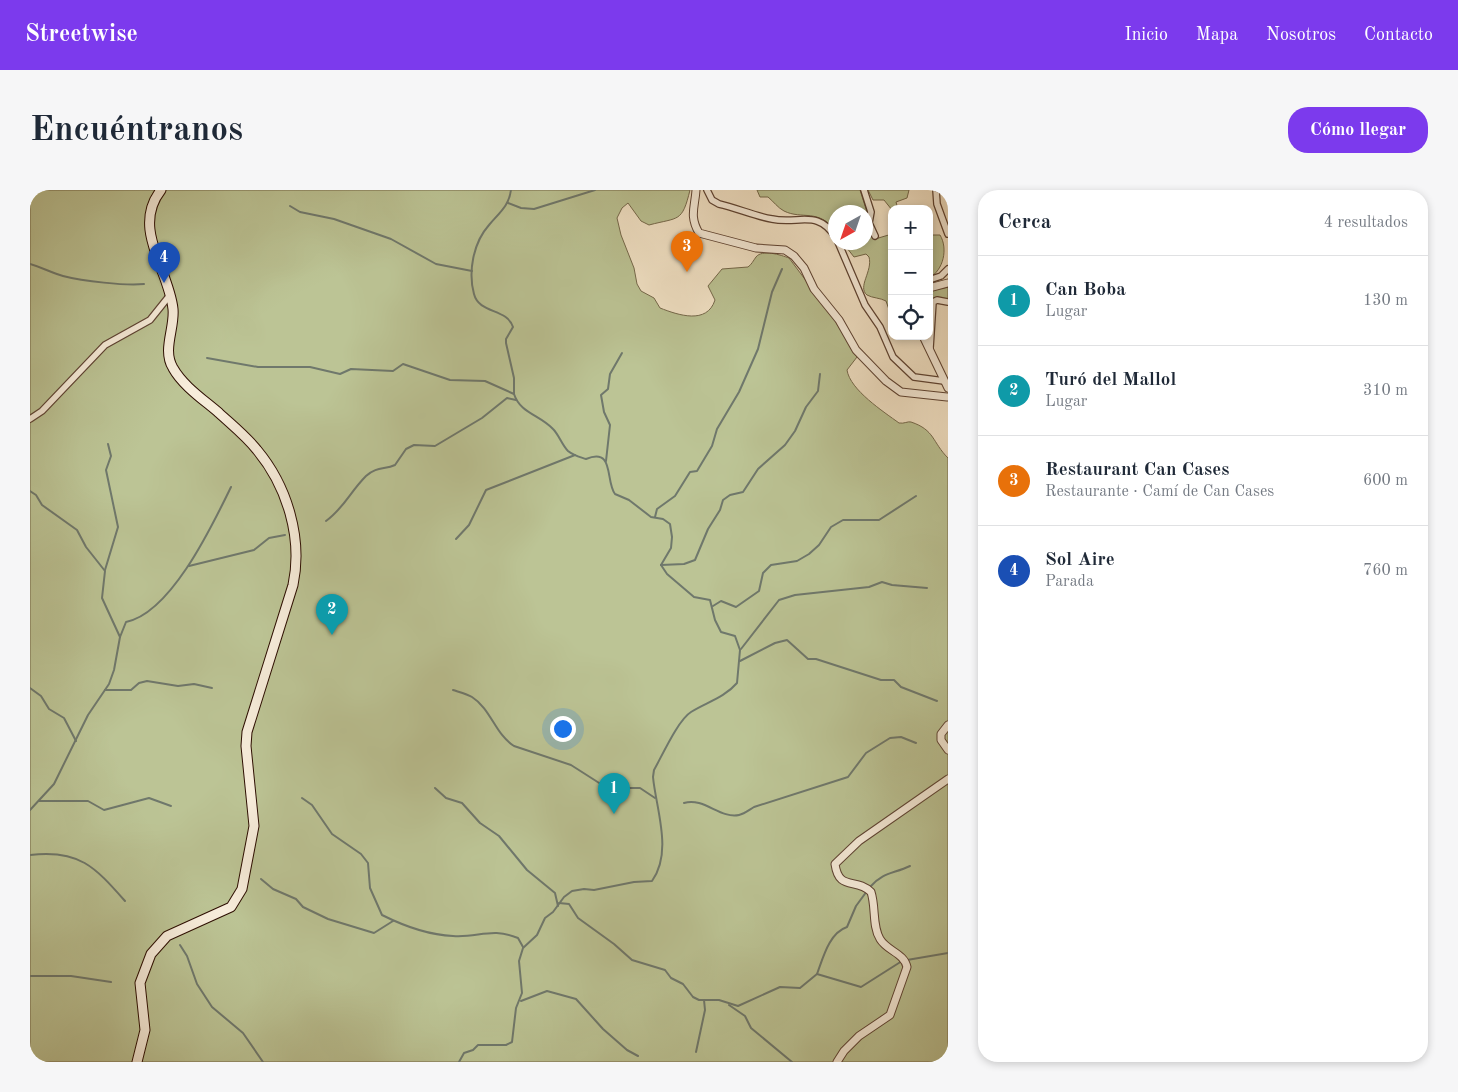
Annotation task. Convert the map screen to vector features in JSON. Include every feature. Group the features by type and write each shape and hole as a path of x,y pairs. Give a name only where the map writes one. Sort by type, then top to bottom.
{"main road":[{"path":"137,1062 145,1030 140,983 150,954 167,936 231,907 242,889 254,826 246,746 247,732 293,585 297,561 294,530 290,515 261,455 248,440 182,380 171,364 168,350 174,320 170,295 157,260 150,229 152,209 161,190"}],"street":[{"path":"696,190 692,206 694,220 699,233 756,248 786,250 804,268 814,289 838,320 852,344 886,381 900,392 948,397"},
{"path":"707,190 712,200 719,204 773,220 804,218 821,222 828,227"},
{"path":"864,190 871,212 868,223 874,236"},
{"path":"936,190 937,204 948,234"},
{"path":"841,250 865,304 880,327 893,357 914,377 944,381"},
{"path":"933,279 941,276 948,269"},
{"path":"933,287 948,283"},
{"path":"30,425 105,346 150,320 170,295"},
{"path":"931,354 933,302 937,300 948,302"},
{"path":"925,340 948,388"},
{"path":"30,419 42,411"},
{"path":"948,725 941,734 948,750"},
{"path":"837,1062 844,1051 859,1036 890,1015 907,967 902,956 888,948 879,938 872,892 862,885 845,882 840,879 835,864 859,840 948,779"}],"green space":[{"path":"30,190 690,190 684,208 678,217 673,219 649,225 641,221 628,203 622,208 617,218 621,235 634,268 637,284 641,291 654,298 660,308 691,316 706,313 711,308 715,300 708,286 722,269 748,267 756,257 763,253 772,253 789,258 831,314 857,357 847,370 849,378 854,385 877,407 899,423 911,422 925,429 948,458 948,1062 30,1062"},
{"path":"757,190 860,190 865,205 828,205 828,223 817,217 791,214 784,211 768,197 760,197"},
{"path":"868,190 909,190 907,198 896,202 897,205 888,205 884,200 873,200"},
{"path":"888,235 888,307 886,301 869,296 864,292 864,283 870,262 869,257 866,254 854,257 848,250 873,250 873,237 875,239"},
{"path":"933,235 940,235 944,252 941,264 934,274"},
{"path":"948,287 948,300 933,303 933,290"}],"waterway":[{"path":"511,190 506,205 479,240 473,258 472,285 474,294 481,305 505,317 513,327 506,339 506,343 514,378 514,394"},
{"path":"508,203 521,208 534,209 595,190"},
{"path":"290,206 300,212 334,219 391,239 436,264 472,271"},
{"path":"30,264 59,275 81,280 115,284 144,284"},
{"path":"655,517 657,509 675,496 690,472 697,471 712,446 717,429 739,392 758,349 772,292 782,269"},
{"path":"606,461 610,425 604,412 601,395 608,389 610,374 622,353"},
{"path":"207,358 258,367 310,367 340,374 351,369 393,371 403,364 450,380 485,381 514,394 521,406 553,429 570,453 586,459 595,457 605,461 615,494 629,500 651,517 663,519 670,524 671,548 661,565"},
{"path":"661,565 684,564 695,560 708,529 720,510 723,500 730,495 743,492 758,469 785,445 795,431 806,407 818,391 820,374"},
{"path":"326,521 338,511 366,476 377,469 395,465 406,449 414,445 435,446 482,418 507,398 516,400"},
{"path":"105,570 118,527 106,470 111,456 108,444"},
{"path":"456,539 469,525 486,490 575,455"},
{"path":"30,810 54,784 88,715 109,684 114,670 120,637 126,622 143,615 159,603 174,586 201,544 231,487"},
{"path":"30,491 36,495 42,505 77,530 86,547 105,571 102,598 120,637"},
{"path":"713,606 721,601 736,607 759,591 763,573 771,565 797,561 809,554 819,545 831,527 843,520 879,520 916,496"},
{"path":"189,566 254,550 269,538 285,535"},
{"path":"459,1062 464,1053 473,1050 478,1045 506,1045 512,1042 516,1008 522,993 519,961 523,948 537,935 545,918 553,912 564,897 572,891 594,890 634,882 652,881 658,870 662,844 662,830 653,777 654,770 686,716 721,696 737,683 740,650 735,636 721,632 715,620 710,600 694,597 667,574 661,565"},
{"path":"741,649 779,600 795,595 869,587 882,582 892,585 927,588"},
{"path":"740,661 775,643 787,640 808,659 816,659 881,680 894,680 901,687 937,701"},
{"path":"105,690 131,690 139,683 147,681 178,686 194,684 212,688"},
{"path":"30,688 41,696 49,709 64,718 76,741"},
{"path":"453,690 470,696 478,702 502,735 514,746 571,765 607,788 640,788 655,798"},
{"path":"684,803 698,803 725,814 739,815 754,807 848,777 866,753 890,738 901,737 916,743"},
{"path":"435,788 446,798 462,803 480,823 499,836 527,870 555,893 558,906"},
{"path":"39,801 88,801 104,810 149,798 171,806"},
{"path":"302,798 312,805 332,834 361,854 368,863 370,888 382,915 434,934 462,936 500,933 509,935 518,938 523,947"},
{"path":"30,855 61,855 85,863 95,870 125,901"},
{"path":"870,887 884,876 910,866"},
{"path":"261,879 273,889 296,899 303,907 328,919 374,933 393,921"},
{"path":"817,974 831,940 847,927 856,906 867,891"},
{"path":"559,903 569,904 578,918 614,944 632,960 665,970 671,978 683,984 693,997 699,1000 719,1000 738,1006 780,987 800,988 817,974 861,987 902,961"},
{"path":"180,945 187,956 197,984 212,1007 243,1033 263,1062"},
{"path":"907,960 948,953"},
{"path":"30,976 71,976 111,982"},
{"path":"521,1001 547,991 576,999 603,1029 627,1050 638,1056"},
{"path":"696,1052 705,1010 704,1000"},
{"path":"729,1005 745,1016 751,1028 792,1062"}],"place":[{"name":"Restaurant Can Cases","path":"687,272"},
{"name":"Sol Aire","path":"164,283"},
{"name":"Turó del Mallol","path":"332,635"},
{"name":"Can Boba","path":"614,814"}]}
